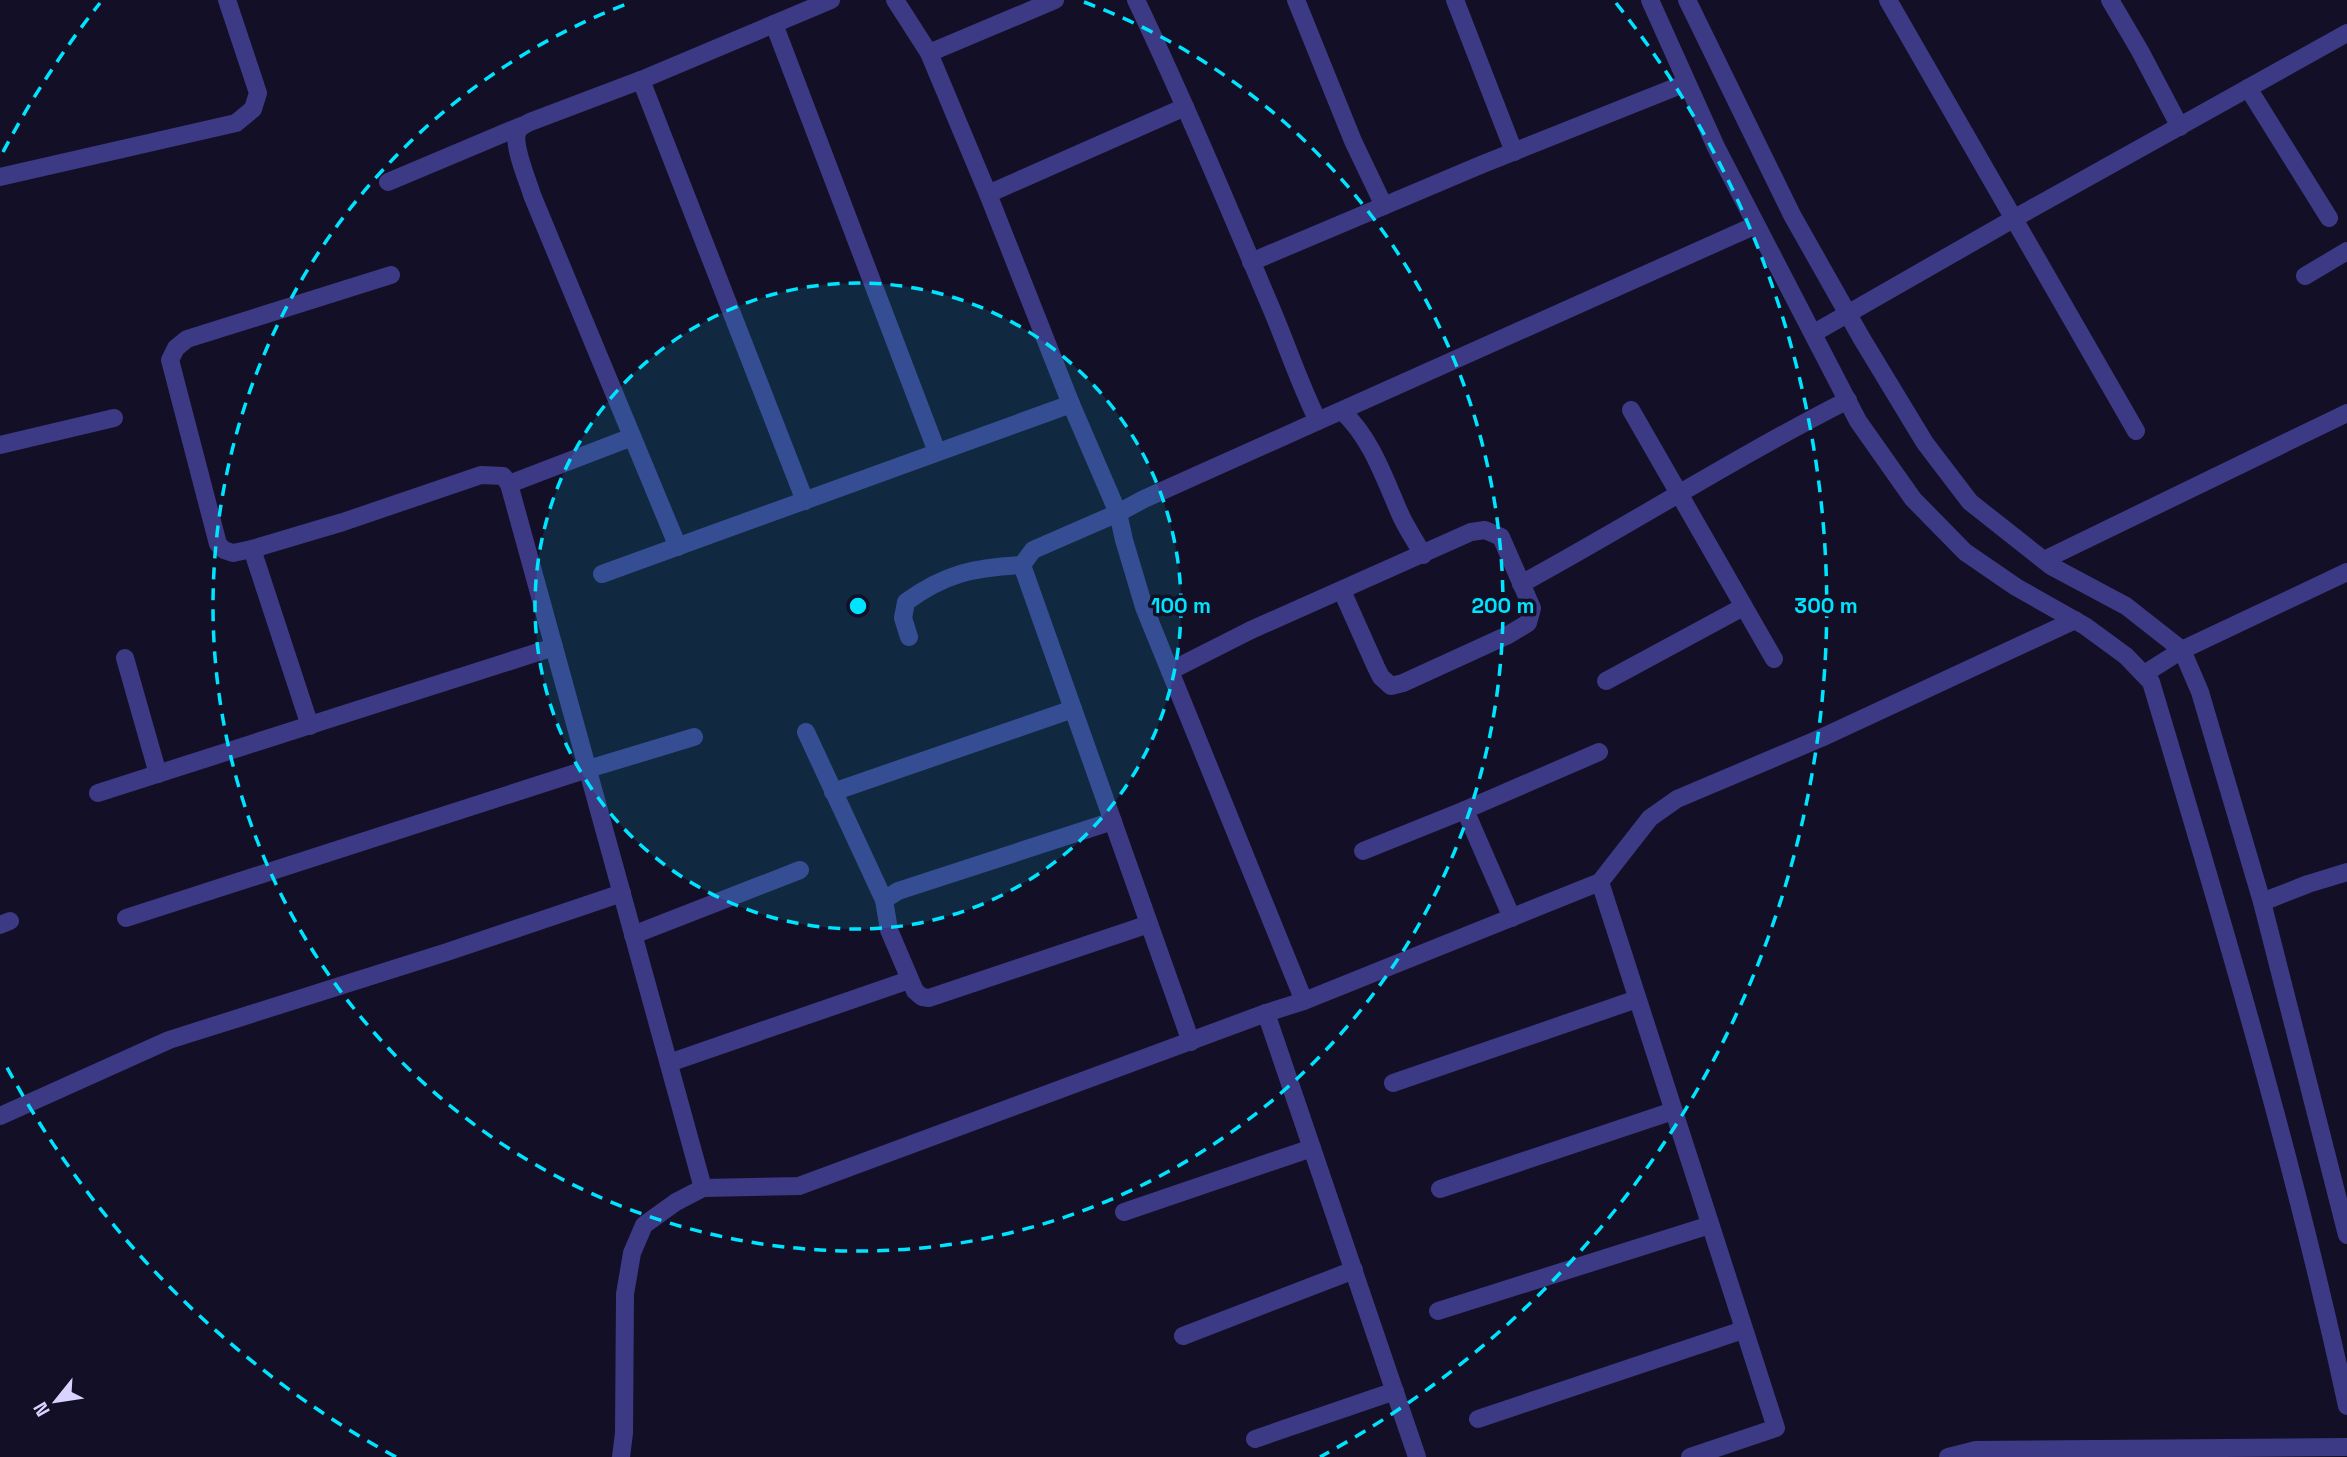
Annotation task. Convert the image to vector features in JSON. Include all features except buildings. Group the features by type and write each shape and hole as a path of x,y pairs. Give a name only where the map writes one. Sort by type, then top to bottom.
{"street":[{"path":"0,177 236,123 253,109 258,93 227,0"},
{"path":"388,182 831,0"},
{"path":"895,0 929,53 988,194 1071,404 1118,513 1144,607 1304,1001"},
{"path":"929,53 1055,0"},
{"path":"1136,0 1185,107 1318,421"},
{"path":"1296,0 1348,130 1384,206"},
{"path":"1455,0 1514,152"},
{"path":"1650,0 1686,83 1756,225 1858,421 1913,499 1965,552 2016,587 2075,620 2126,656 2151,682 2220,908 2308,1233 2347,1406"},
{"path":"1687,0 1792,215 1847,314 1925,443 1970,502 2052,566 2126,606 2182,650 2200,692 2262,902 2347,1235"},
{"path":"1888,0 2136,431"},
{"path":"2115,2 2180,127"},
{"path":"774,24 937,452"},
{"path":"1814,333 2347,33"},
{"path":"641,80 805,500"},
{"path":"1251,262 1686,83"},
{"path":"2248,88 2329,218"},
{"path":"988,194 1185,107"},
{"path":"521,126 516,143 532,195 678,547"},
{"path":"909,637 903,618 906,603 918,593 967,570 1022,565 1033,550 1756,225"},
{"path":"2305,276 2347,251"},
{"path":"391,275 187,339 176,348 170,360 218,544 233,553 252,549 343,522 481,475 503,476 509,484 703,1188"},
{"path":"1521,584 1680,492 1848,400"},
{"path":"603,574 1071,404"},
{"path":"1631,410 1774,659"},
{"path":"1342,411 1356,424 1381,468 1402,520 1423,555"},
{"path":"2044,560 2347,413"},
{"path":"0,445 114,418"},
{"path":"509,484 632,437"},
{"path":"1170,671 1251,630 1471,533 1485,530 1500,537 1532,608 1528,623 1508,635 1391,686 1381,677 1342,591"},
{"path":"252,549 310,726"},
{"path":"1022,565 1191,1042"},
{"path":"2144,674 2182,650 2347,572"},
{"path":"1606,681 1743,607"},
{"path":"621,1457 624,1433 625,1294 632,1253 644,1225 676,1202 703,1188 799,1186 1304,1001 1600,882 1650,818 1677,799 1821,738 2075,620"},
{"path":"98,793 554,647"},
{"path":"125,658 158,774"},
{"path":"833,792 1073,709"},
{"path":"806,732 884,900 889,930 909,980 922,997 929,998 1149,924"},
{"path":"126,918 694,737"},
{"path":"1363,851 1599,752"},
{"path":"1465,810 1512,918"},
{"path":"884,900 898,891 1113,821"},
{"path":"634,935 800,870"},
{"path":"2262,902 2347,872"},
{"path":"1600,882 1776,1428 1689,1457"},
{"path":"0,1116 169,1040 447,952 622,893"},
{"path":"669,1063 909,980"},
{"path":"1393,1083 1637,999"},
{"path":"1266,1013 1417,1457"},
{"path":"1440,1189 1673,1111"},
{"path":"1124,1212 1312,1147"},
{"path":"1438,1311 1710,1225"},
{"path":"1183,1336 1354,1270"},
{"path":"1478,1419 1743,1330"},
{"path":"1255,1438 1395,1391"},
{"path":"1948,1457 1976,1450 2347,1447"}]}
